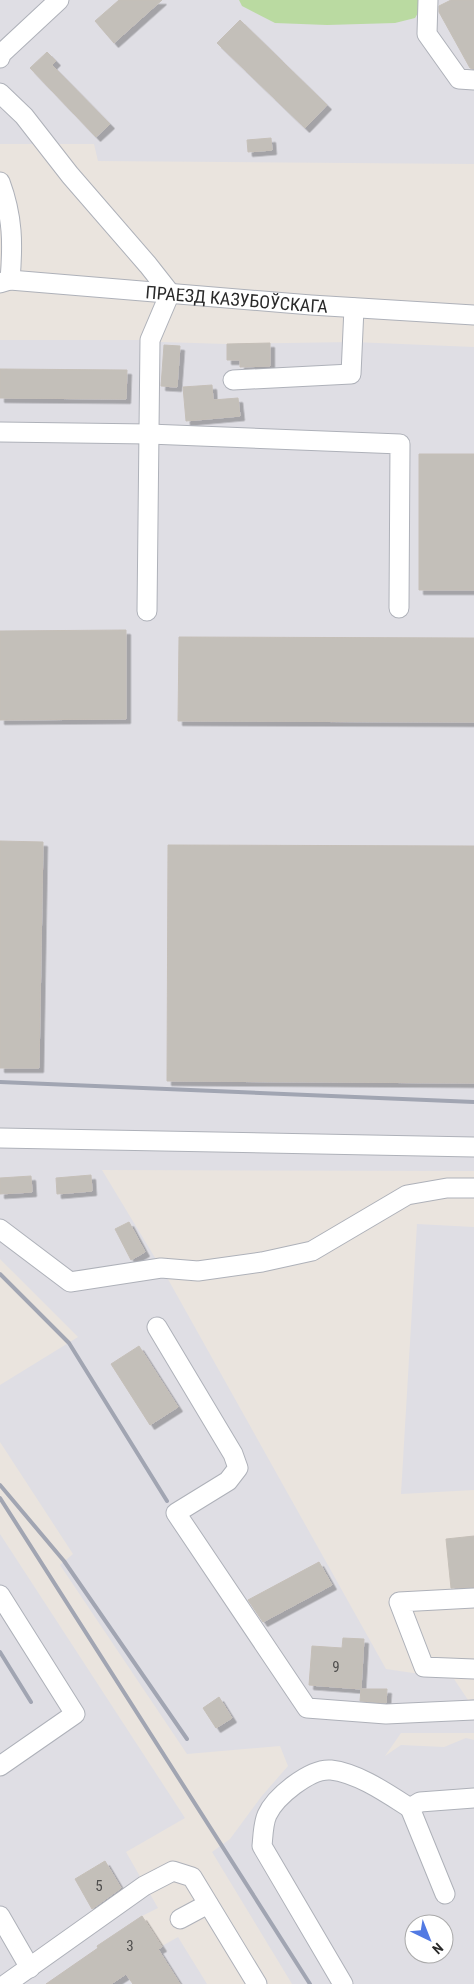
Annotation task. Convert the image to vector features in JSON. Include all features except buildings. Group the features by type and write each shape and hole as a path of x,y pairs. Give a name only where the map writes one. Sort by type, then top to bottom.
{"street":[{"path":"0,55 60,0"},
{"path":"428,0 427,34 459,79 474,80"},
{"path":"0,93 24,116 70,175 148,264 170,293 150,340 147,611"},
{"path":"0,182 12,227 13,244 5,282"},
{"name":"ПРАЕЗД КАЗУБОЎСКАГА","path":"5,282 474,315"},
{"path":"233,380 351,374 354,308"},
{"path":"0,432 149,434 400,444 399,608"},
{"path":"0,1138 474,1147"},
{"path":"0,1229 70,1282 161,1268 198,1271 262,1262 312,1250 407,1195 447,1188 474,1188"},
{"path":"157,1327 233,1454 238,1468 228,1481 176,1513 307,1708 386,1714 474,1710"},
{"path":"0,1595 75,1714 0,1766"},
{"path":"474,1598 399,1602 424,1667 474,1669"},
{"path":"344,1984 262,1846 267,1815 286,1792 309,1776 330,1770 367,1782 410,1808 445,1894"},
{"path":"410,1808 420,1802 474,1798"},
{"path":"6,1984 144,1886 173,1871 192,1877 257,1984"},
{"path":"180,1919 208,1904"},
{"path":"0,1916 30,1968"}],"shaded area":[{"path":"0,0 474,0 474,164 98,161 94,144 0,144"},
{"path":"0,340 150,340 227,344 353,342 474,347 474,1171 102,1170 169,1281 386,1669 454,1679 468,1700 474,1699 474,1733 401,1733 385,1756 401,1745 444,1747 466,1738 474,1740 474,1984 292,1984 212,1852 230,1839 261,1797 288,1766 280,1746 187,1754 60,1565 73,1554 0,1442 0,1385 78,1337 0,1259"},
{"path":"417,1224 474,1227 474,1490 401,1494"},
{"path":"0,1534 185,1818 126,1852 158,1908 142,1916 162,1946 178,1937 207,1984 0,1984"}],"green space":[{"path":"239,0 420,0 421,8 415,18 395,23 327,25 275,23 242,6"}],"railway":[{"path":"0,1082 474,1102"},
{"path":"0,1274 69,1343 167,1501"},
{"path":"0,1485 64,1561 187,1739"},
{"path":"0,1498 310,1984"},
{"path":"0,1652 31,1702"}]}
